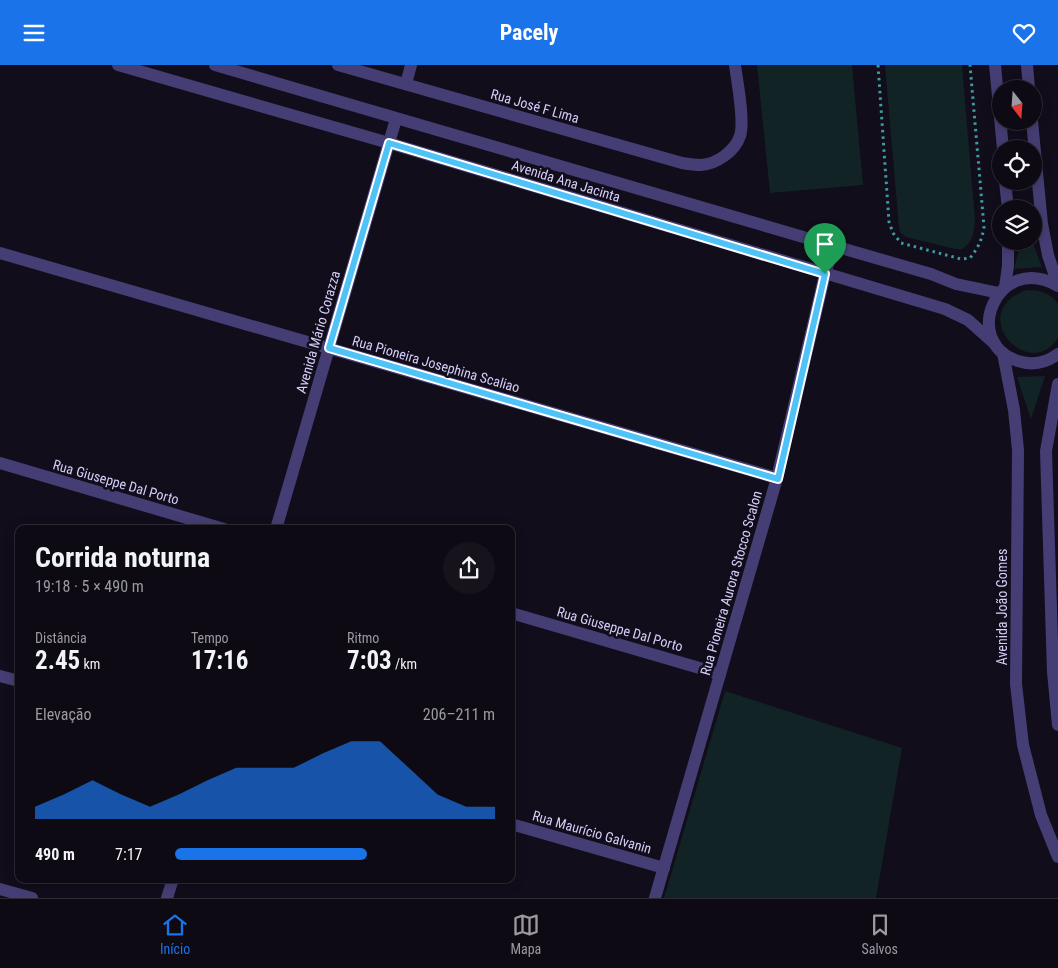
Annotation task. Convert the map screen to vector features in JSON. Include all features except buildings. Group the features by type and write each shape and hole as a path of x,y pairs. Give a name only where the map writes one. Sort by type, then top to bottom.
{"street":[{"name":"Avenida Ana Jacinta","path":"118,65 389,143 945,309 968,320 1012,359 1025,363 1039,363 1051,359 1058,354"},
{"name":"Avenida Ana Jacinta","path":"216,65 931,274 956,284 1002,290"},
{"name":"Rua José F Lima","path":"338,65 682,163 703,165 724,156 731,150 740,135 741,122 735,65"},
{"path":"406,84 411,65"},
{"path":"995,65 1001,140"},
{"path":"1026,65 1028,80"},
{"name":"Avenida Mário Corazza","path":"277,525 396,119"},
{"path":"1033,130 1042,224 1048,255 1058,285"},
{"name":"Rua Pioneira Aurora Stocco Scalon","path":"655,898 778,479 825,274 834,246"},
{"path":"1002,290 1008,266 1008,250"},
{"name":"Rua Pioneira Josephina Scaliao","path":"0,253 778,479"},
{"path":"1002,290 1012,282 1024,278 1036,277 1058,285"},
{"name":"Avenida João Gomes","path":"1002,290 990,309 988,321 990,333 999,348 1014,410 1018,450 1016,684 1023,745 1041,815 1058,857"},
{"path":"1058,384 1046,451 1053,672 1058,725"},
{"name":"Rua Giuseppe Dal Porto","path":"0,463 210,525"},
{"name":"Rua Giuseppe Dal Porto","path":"515,614 720,674"},
{"path":"0,676 15,680"},
{"name":"Rua Maurício Galvanin","path":"515,825 664,868"},
{"path":"167,898 172,883"},
{"path":"0,889 32,898"}],"path":[{"path":"878,65 888,222 892,233 901,243 961,259 970,258 976,251 980,245 984,227 970,65"}],"shaded area":[{"path":"757,65 852,65 863,185 770,193"},
{"path":"885,65 962,65 975,220 972,237 969,243 962,249 906,237 901,233 899,228"},
{"path":"1019,250 1035,250 1042,267 1014,269"},
{"path":"1027,290 1045,293 1058,304 1058,338 1045,350 1032,353 1018,349 1008,339 1001,327 1001,313 1009,300"},
{"path":"1045,376 1031,419 1017,377"},
{"path":"725,691 902,748 876,898 664,898"}],"route":[{"path":"389,143 825,274 778,479 329,348 389,143"}]}
